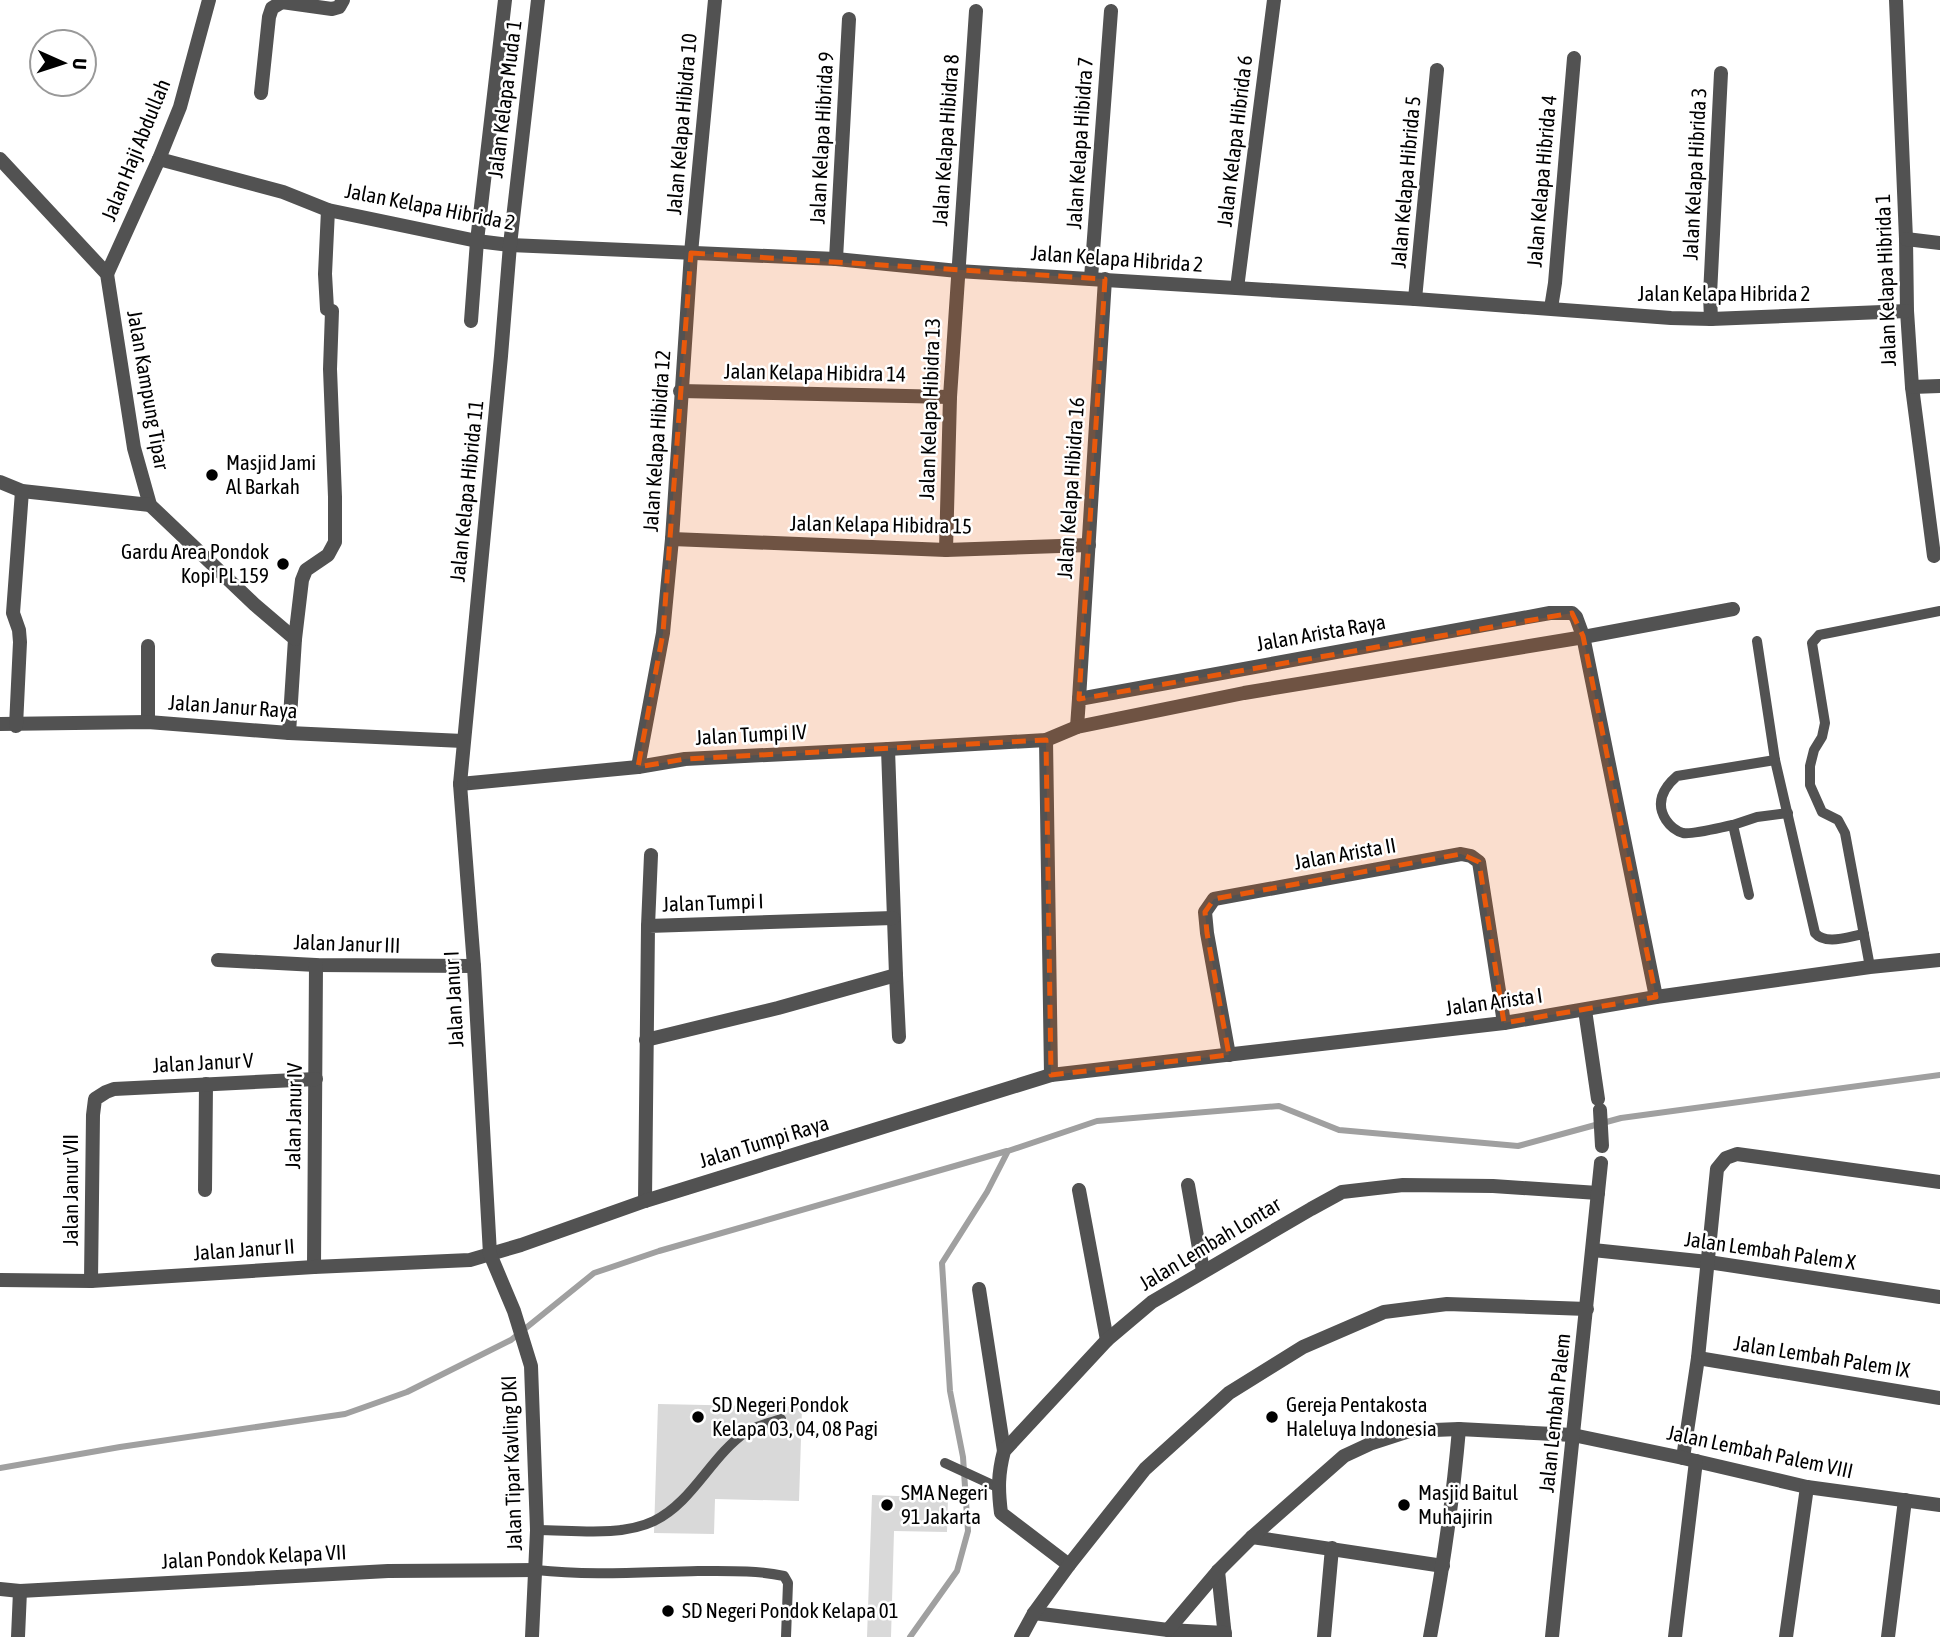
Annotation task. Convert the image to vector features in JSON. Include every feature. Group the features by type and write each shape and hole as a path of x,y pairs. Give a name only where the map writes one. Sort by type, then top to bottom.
{"street":[{"name":"Jalan Haji Abdullah","path":"107,274 180,107 209,0"},
{"path":"261,93 272,8 282,2 332,9 339,7 343,0"},
{"name":"Jalan Kelapa Muda 1","path":"471,321 477,241 505,0"},
{"name":"Jalan Kelapa Muda 1","path":"510,245 538,0"},
{"name":"Jalan Kelapa Hibidra 10","path":"691,253 715,0"},
{"name":"Jalan Kelapa Hibrida 6","path":"1237,288 1274,0"},
{"name":"Jalan Kelapa Hibrida 1","path":"1896,0 1912,387 1934,556"},
{"name":"Jalan Kelapa Hibidra 8","path":"958,271 976,11"},
{"name":"Jalan Kelapa Hibidra 7","path":"1098,279 1111,11"},
{"name":"Jalan Kelapa Hibrida 9","path":"836,259 849,19"},
{"name":"Jalan Kelapa Hibrida 4","path":"1551,308 1574,58"},
{"name":"Jalan Kelapa Hibrida 5","path":"1415,299 1437,70"},
{"name":"Jalan Kelapa Hibrida 3","path":"1711,319 1721,73"},
{"path":"0,159 107,274"},
{"name":"Jalan Kelapa Hibrida 2","path":"159,159 283,192 328,209 477,241 510,245 836,259 958,271 1415,299 1671,318 1711,319 1907,310"},
{"path":"289,733 302,580 306,570 328,555 335,542 330,369 332,311 327,309 325,274 328,209"},
{"path":"1906,239 1940,243"},
{"name":"Jalan Kelapa Hibrida 11","path":"463,741 510,245"},
{"name":"Jalan Kelapa Hibidra 12","path":"638,766 663,632 672,539 691,253"},
{"name":"Jalan Kelapa Hibidra 13","path":"946,550 950,397 958,271"},
{"name":"Jalan Kampung Tipar","path":"107,274 134,448 150,505"},
{"name":"Jalan Kelapa Hibidra 16","path":"1079,699 1089,545 1098,279"},
{"path":"1912,387 1940,386"},
{"name":"Jalan Kelapa Hibidra 14","path":"680,391 950,397"},
{"path":"0,482 22,491 150,505 254,604 295,639"},
{"path":"16,726 20,642 13,613 22,491"},
{"name":"Jalan Kelapa Hibidra 15","path":"672,539 946,550 1089,545"},
{"path":"1051,1075 1046,740 1077,727 1244,693 1732,609"},
{"name":"Jalan Arista Raya","path":"1079,699 1550,613 1573,613 1583,636 1656,997"},
{"path":"148,646 148,722"},
{"path":"1077,727 1079,699"},
{"name":"Jalan Janur Raya","path":"0,724 16,726 148,722 289,733 463,741"},
{"name":"Jalan Tumpi IV","path":"460,783 685,759 1046,740"},
{"name":"Jalan Janur I","path":"463,741 460,783 474,966 490,1254"},
{"path":"888,749 899,1037"},
{"name":"Jalan Arista II","path":"1229,1055 1207,933 1205,912 1214,899 1461,854 1471,856 1479,862 1504,1023"},
{"path":"648,926 651,855"},
{"name":"Jalan Tumpi I","path":"645,1201 648,926 893,918"},
{"name":"Jalan Janur III","path":"218,960 316,965 474,966"},
{"name":"Jalan Arista I","path":"1051,1075 1504,1023 1656,997 1870,967 1940,960"},
{"name":"Jalan Janur IV","path":"314,1267 316,965"},
{"path":"646,1040 778,1008 896,975"},
{"path":"1585,1010 1599,1104 1602,1146"},
{"name":"Jalan Tumpi Raya","path":"490,1254 645,1201 1051,1075"},
{"name":"Jalan Janur V","path":"95,1099 114,1090 316,1079"},
{"path":"205,1190 206,1083"},
{"name":"Jalan Janur VII","path":"91,1281 95,1099"},
{"path":"1675,1637 1717,1170 1726,1158 1737,1154 1940,1182"},
{"name":"Jalan Lembah Palem","path":"1552,1637 1601,1163"},
{"path":"1188,1185 1203,1271"},
{"name":"Jalan Lembah Lontar","path":"1004,1451 1107,1340 1152,1301 1342,1192 1403,1185 1493,1186 1598,1193"},
{"path":"1079,1190 1107,1340"},
{"name":"Jalan Lembah Palem X","path":"1593,1250 1709,1262 1940,1297"},
{"name":"Jalan Janur II","path":"0,1280 91,1281 470,1260 490,1254"},
{"name":"Jalan Tipar Kavling DKI","path":"490,1254 514,1311 531,1366 537,1530 532,1637"},
{"path":"979,1289 1004,1451 997,1487 1001,1513 1069,1564"},
{"path":"1021,1637 1034,1613 1069,1564 1145,1469 1229,1393 1303,1347 1384,1312 1447,1304 1587,1309"},
{"name":"Jalan Lembah Palem IX","path":"1698,1358 1940,1398"},
{"path":"1430,1637 1443,1566 1459,1429"},
{"name":"Jalan Lembah Palem VIII","path":"1168,1630 1218,1571 1252,1537 1344,1456 1409,1431 1459,1429 1573,1435 1807,1487 1940,1505"},
{"path":"1786,1637 1807,1487"},
{"path":"1888,1637 1906,1500"},
{"path":"1252,1537 1443,1566"},
{"path":"1324,1637 1332,1548"},
{"name":"Jalan Pondok Kelapa VII","path":"0,1589 20,1591 388,1571 536,1570"},
{"path":"1034,1613 1225,1635 1218,1571"},
{"path":"18,1637 20,1591"}],"lane":[{"path":"1870,967 1845,833 1838,820 1822,812 1810,785 1810,766 1825,723 1812,643 1819,635 1940,611"},
{"path":"1757,641 1775,760 1815,933 1820,939 1826,940 1864,934"},
{"path":"1775,760 1677,776 1668,784 1660,800 1661,812 1670,826 1685,833 1788,813"},
{"path":"1733,825 1749,895"},
{"path":"537,1530 622,1530 653,1522 672,1510 735,1441 749,1431 781,1419"},
{"path":"945,1463 997,1487"},
{"path":"536,1570 565,1573 733,1571 767,1572 784,1576 788,1583 786,1637"}],"highlighted area":[{"path":"691,253 1105,279 1079,699 1572,613 1583,636 1656,997 1504,1023 1479,862 1461,854 1214,899 1205,912 1207,933 1229,1055 1051,1075 1046,740 685,759 638,767 663,633"}],"shaded area":[{"path":"658,1404 802,1407 799,1501 715,1499 714,1534 654,1533"},
{"path":"872,1495 948,1498 947,1532 894,1531 891,1637 867,1637"}],"waterway":[{"path":"910,1637 957,1571 968,1531 963,1457 950,1391 942,1263 987,1192 1008,1151 1097,1121 1279,1106 1339,1130 1518,1146 1621,1118 1940,1075"},
{"path":"0,1468 120,1447 345,1414 407,1392 511,1340 594,1273 659,1251 1007,1151"}],"place":[{"name":"Masjid Jami Al Barkah","path":"212,475"},
{"name":"Gardu Area Pondok Kopi PL 159","path":"283,564"},
{"name":"SD Negeri Pondok Kelapa 03, 04, 08 Pagi","path":"698,1417"},
{"name":"Gereja Pentakosta Haleluya Indonesia","path":"1272,1417"},
{"name":"SMA Negeri 91 Jakarta","path":"887,1505"},
{"name":"Masjid Baitul Muhajirin","path":"1404,1505"},
{"name":"SD Negeri Pondok Kelapa 01","path":"668,1611"}]}
